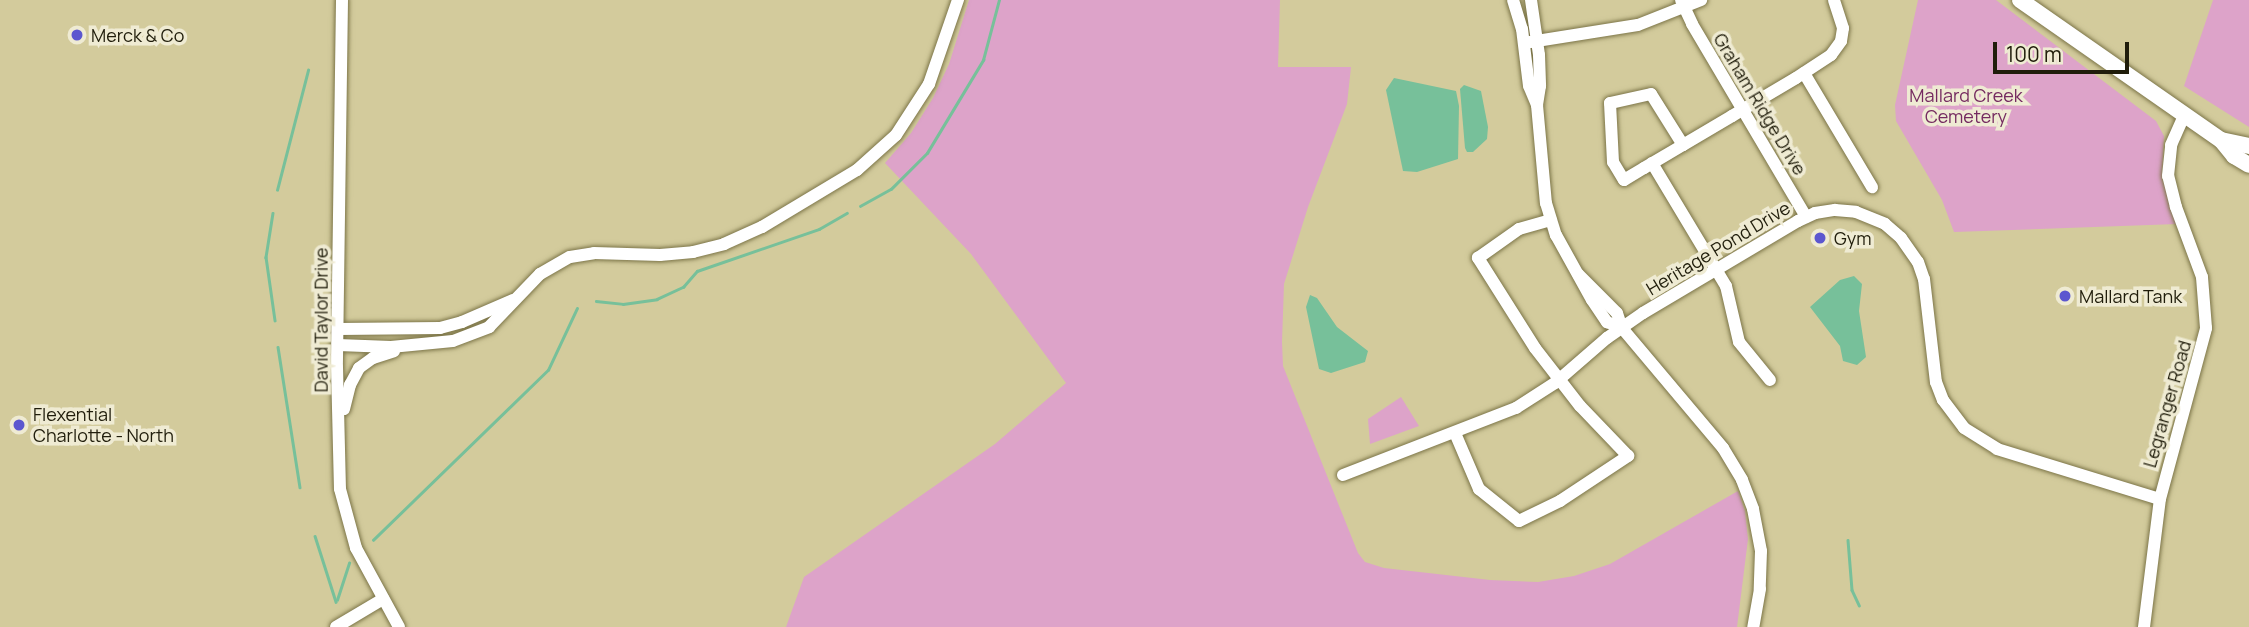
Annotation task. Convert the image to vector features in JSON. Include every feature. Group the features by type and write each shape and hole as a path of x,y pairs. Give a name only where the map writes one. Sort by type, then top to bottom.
{"main road":[{"path":"2020,0 2221,140 2234,156 2249,165"},
{"path":"2221,140 2249,146"}],"street":[{"name":"David Taylor Drive","path":"342,0 338,329 340,489 346,520 362,560 399,627"},
{"path":"340,437 348,391 359,369 382,355 453,341 482,331 501,317 513,300 546,268 577,255 677,254 736,240 857,170 889,143 916,108 933,74 958,0"},
{"path":"1513,0 1524,43 1529,86 1537,105"},
{"path":"1531,0 1538,42 1540,86 1537,105 1544,193 1551,220 1562,247 1578,274 1617,313 1622,328 1723,448 1742,480 1755,518 1760,551 1760,589 1753,627"},
{"path":"1524,43 1626,28 1683,4 1702,0"},
{"path":"1683,145 1651,94 1612,101 1609,108 1612,157 1624,180 1743,110 1831,55 1841,41 1843,22 1834,0"},
{"name":"Graham Ridge Drive","path":"1683,4 1806,217"},
{"path":"1804,73 1872,187"},
{"name":"Legranger Road","path":"2144,627 2160,499 2206,328 2202,277 2176,207 2168,176 2171,145 2185,116"},
{"path":"1652,163 1729,294 1739,342 1770,380"},
{"name":"Heritage Pond Drive","path":"1343,475 1516,408 1559,379 1622,328 1806,217 1826,211 1856,212 1885,224 1908,245 1923,279 1936,382 1951,411 1971,434 1997,449 2160,499"},
{"path":"1455,433 1479,489 1519,521 1552,505 1628,456 1535,348 1478,258 1520,229 1551,220"},
{"path":"338,329 440,328 462,322 513,300"},
{"path":"338,345 425,345"},
{"path":"336,627 383,599"}],"green space":[{"path":"969,0 1280,0 1278,67 1351,67 1347,104 1308,207 1284,284 1282,342 1283,366 1358,553 1365,562 1384,568 1490,580 1538,582 1574,576 1610,564 1738,491 1745,511 1748,539 1737,627 786,627 804,577 995,444 1066,383 971,254 885,163 911,133 933,98 949,64"},
{"name":"Mallard Creek Cemetery","path":"1918,0 1996,0 2156,121 2164,136 2162,178 2177,224 1954,232 1942,200 1896,121 1895,105"},
{"path":"2213,0 2249,0 2249,127 2184,86"},
{"path":"1401,397 1419,426 1370,444 1368,419"}],"shaded area":[{"path":"1394,78 1456,91 1459,106 1458,159 1417,172 1403,171 1386,90"},
{"path":"1464,85 1481,91 1488,127 1487,139 1473,152 1467,152 1465,148 1460,89"},
{"path":"1854,276 1862,284 1859,311 1866,357 1857,365 1843,361 1840,346 1810,307 1840,280"},
{"path":"1310,295 1317,298 1337,327 1368,351 1365,362 1331,373 1319,369 1306,307"}],"waterway":[{"path":"860,206 891,189 927,153 983,60 999,0"},
{"path":"277,190 308,70"},
{"path":"273,213 266,257 275,320"},
{"path":"596,301 623,304 657,299 683,287 697,271 819,229 847,213"},
{"path":"373,540 548,370 577,308"},
{"path":"278,347 300,487"},
{"path":"315,536 336,602"},
{"path":"1848,540 1852,590 1859,605"},
{"path":"337,600 349,563"}],"place":[{"name":"Merck & Co","path":"77,35"},
{"name":"Gym","path":"1820,238"},
{"name":"Mallard Tank","path":"2065,296"},
{"name":"Flexential Charlotte - North","path":"19,425"}]}
